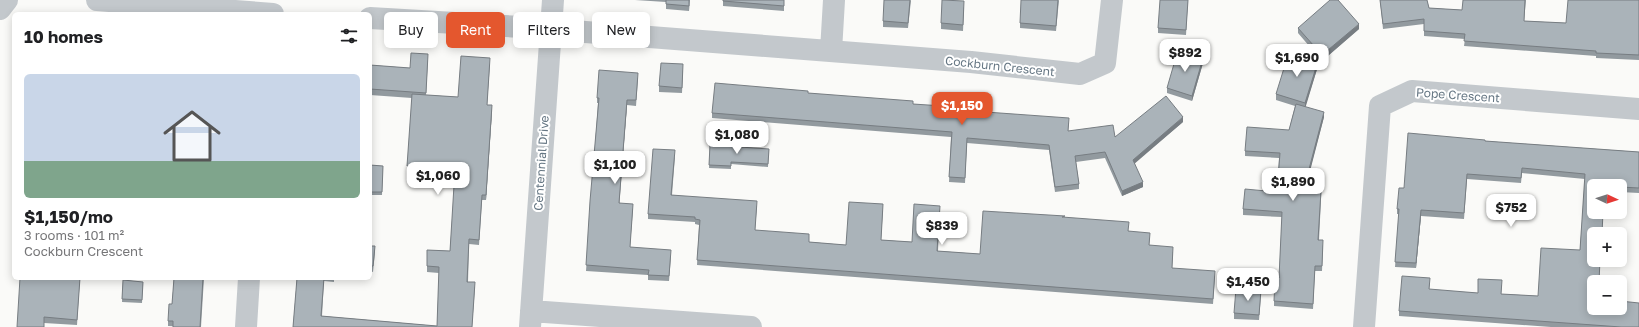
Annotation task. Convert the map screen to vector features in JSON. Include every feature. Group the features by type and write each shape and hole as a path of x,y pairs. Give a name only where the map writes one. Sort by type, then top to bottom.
{"street":[{"path":"0,9 7,0"},
{"path":"97,0 243,12"},
{"name":"Centennial Drive","path":"552,12 553,0"},
{"path":"831,52 834,0"},
{"name":"Cockburn Crescent","path":"584,33 971,62 1080,74 1105,63 1112,0"},
{"name":"Cockburn Crescent","path":"372,18 513,27"},
{"name":"Centennial Drive","path":"530,319 550,48"},
{"name":"Pope Crescent","path":"1364,327 1380,106 1412,91 1639,109"},
{"path":"246,327 249,280"},
{"path":"530,319 751,327"}],"building":[{"path":"666,0 689,0 689,6 666,4"},
{"path":"784,0 784,6 723,1"},
{"path":"884,0 910,0 908,23 883,21"},
{"path":"942,0 964,1 963,25 941,23"},
{"path":"1021,0 1058,0 1056,26 1020,23"},
{"path":"1160,0 1188,0 1186,30 1158,28"},
{"path":"1330,0 1338,0 1359,24 1322,55 1298,28"},
{"path":"1380,0 1427,0 1429,8 1462,10 1463,0 1525,0 1524,21 1566,23 1568,0 1639,0 1639,55 1596,53 1596,51 1464,41 1465,34 1424,31 1424,19 1383,24"},
{"path":"1178,50 1203,58 1192,96 1167,88"},
{"path":"1289,52 1318,61 1305,103 1276,94"},
{"path":"411,53 428,54 426,93 372,89 372,65 410,68"},
{"path":"461,56 490,58 487,105 492,105 486,195 482,195 479,240 469,239 467,282 475,282 472,327 293,327 297,280 324,280 321,316 437,326 439,267 427,266 427,250 450,251 455,169 407,166 412,94 458,97"},
{"path":"661,63 683,64 682,88 659,86"},
{"path":"599,70 638,73 636,100 627,100 619,203 633,204 630,247 671,250 669,276 648,275 649,270 586,265 599,98 597,98"},
{"path":"715,83 808,91 808,93 913,101 913,104 958,107 958,110 1069,118 1068,131 1113,125 1115,137 1166,96 1183,117 1133,160 1143,182 1122,191 1105,152 1075,156 1079,184 1055,187 1049,145 967,138 965,178 949,177 952,132 712,113"},
{"path":"1296,104 1324,112 1308,173 1322,174 1318,240 1323,240 1322,266 1315,266 1313,304 1274,301 1275,278 1279,278 1282,212 1243,209 1245,189 1277,192 1280,153 1245,151 1247,127 1289,130"},
{"path":"1408,133 1485,141 1639,152 1639,188 1627,187 1627,179 1587,179 1587,219 1603,219 1602,227 1587,227 1587,267 1600,267 1599,275 1587,275 1587,315 1627,315 1627,302 1639,303 1639,327 1399,311 1402,276 1430,278 1429,289 1478,293 1478,279 1502,280 1501,294 1538,296 1541,248 1580,250 1585,174 1522,168 1521,178 1467,174 1464,213 1421,210 1416,263 1395,262 1399,188 1404,188"},
{"path":"710,145 769,149 768,164 731,162 731,166 709,165"},
{"path":"653,149 675,150 671,195 757,201 755,230 809,234 809,242 846,245 849,202 883,204 881,240 912,242 914,204 940,206 937,251 980,254 983,211 1129,222 1128,231 1150,233 1149,245 1173,247 1172,268 1215,271 1213,299 697,260 700,220 695,219 695,217 648,214"},
{"path":"372,165 383,166 382,192 372,192"},
{"path":"372,246 375,246 373,266"},
{"path":"20,280 80,280 77,320 44,317 44,327 17,327"},
{"path":"123,280 143,282 142,300 122,299"},
{"path":"174,280 203,280 200,327 173,327 173,321 168,321 169,304 172,304"},
{"path":"1236,288 1261,290 1259,315 1234,313"}]}
